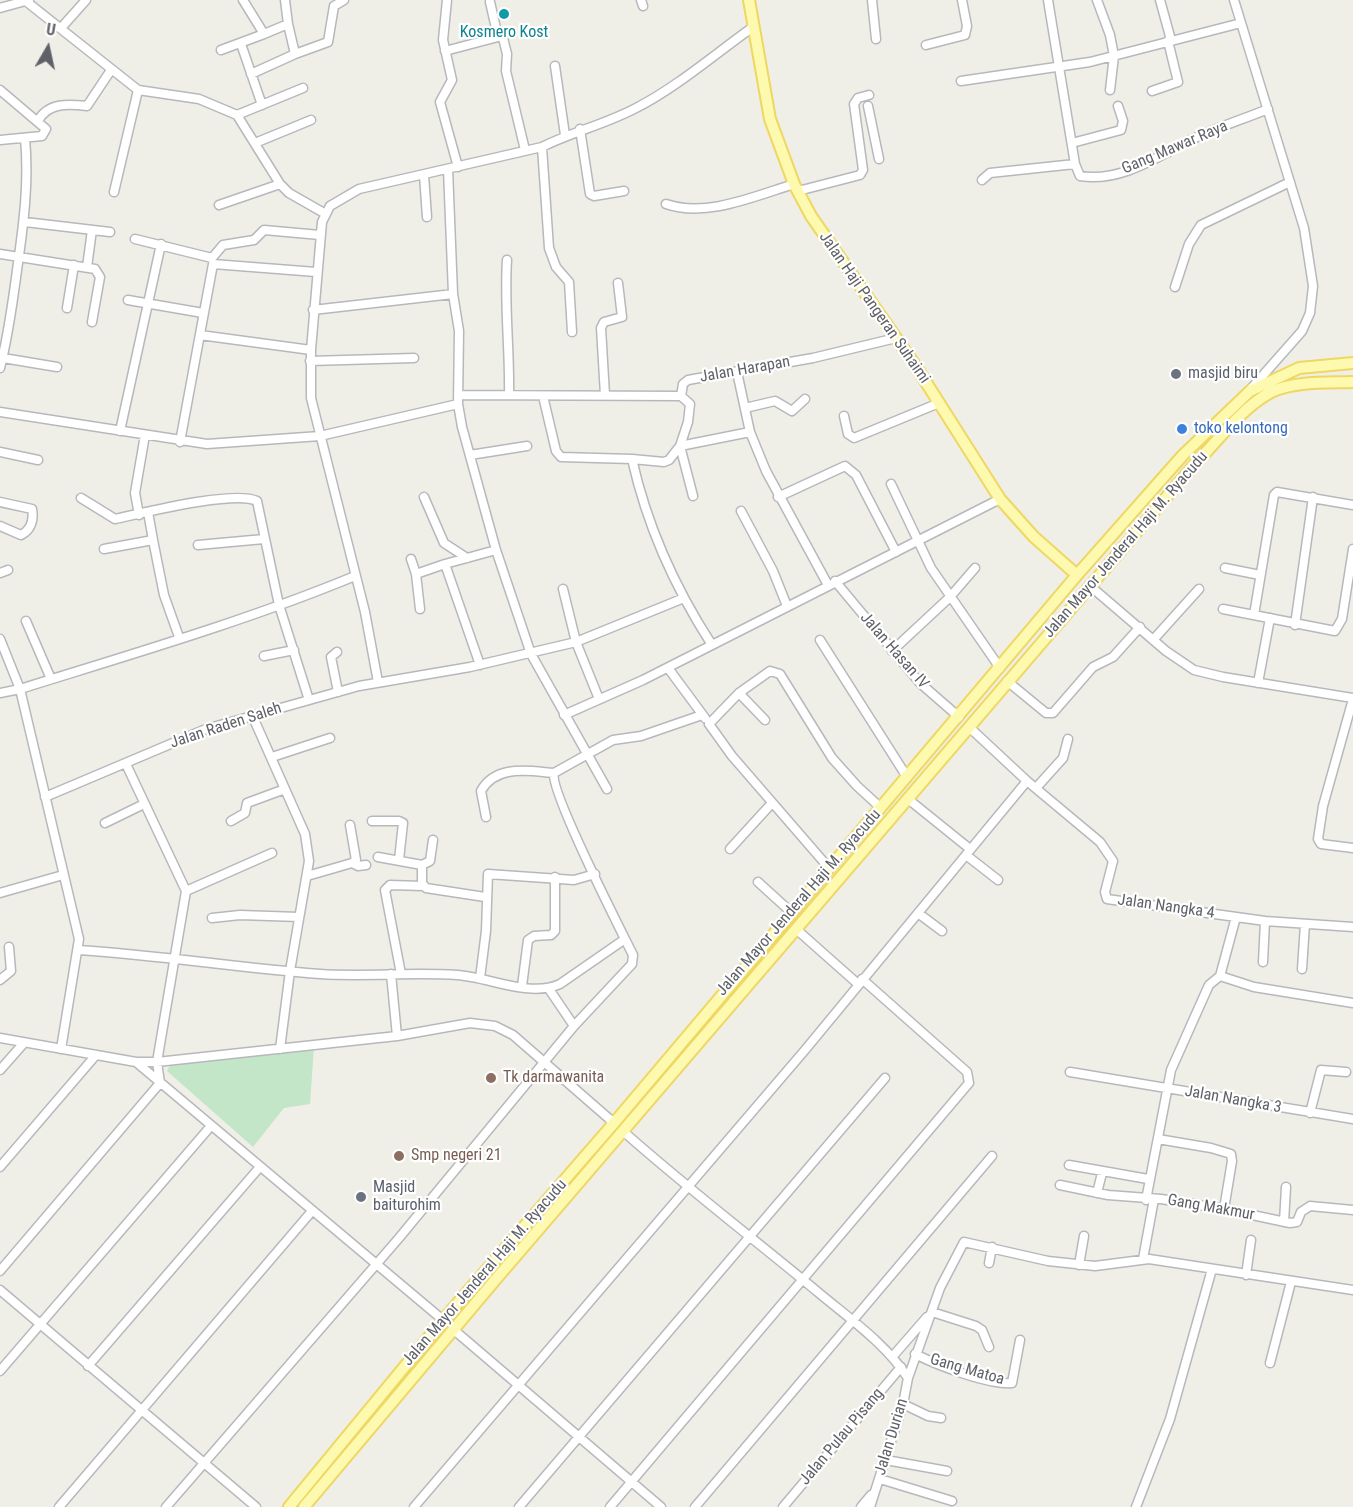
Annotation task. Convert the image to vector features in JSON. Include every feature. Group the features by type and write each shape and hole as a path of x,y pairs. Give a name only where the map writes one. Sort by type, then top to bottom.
{"main road":[{"name":"Jalan Haji Pangeran Suhaimi","path":"749,0 770,119 796,188 838,257 896,338 1000,499 1034,537 1077,575"},
{"name":"Jalan Mayor Jenderal Haji M. Ryacudu","path":"289,1507 515,1235 614,1123 1077,575 1183,455 1250,391 1299,368 1353,363"},
{"name":"Jalan Mayor Jenderal Haji M. Ryacudu","path":"304,1507 1007,681 1194,465 1254,403 1273,391 1303,385 1353,382"},
{"path":"1183,455 1194,465"},
{"path":"866,825 873,830 882,822 889,821"},
{"path":"846,849 853,848 862,836 872,840"},
{"path":"533,1217 536,1224 543,1226"},
{"path":"515,1235 523,1237 527,1244"}],"street":[{"path":"61,28 86,0"},
{"path":"243,0 264,34"},
{"path":"285,0 295,54"},
{"path":"251,74 328,42 334,6 344,0"},
{"path":"447,0 443,40 452,71 452,80 440,102 458,167"},
{"path":"872,0 876,39"},
{"path":"926,45 965,34 967,26 962,0"},
{"path":"982,180 990,173 1075,164 1048,0"},
{"path":"1097,0 1110,35 1114,56 1110,90"},
{"path":"1152,91 1178,82 1160,0"},
{"path":"1234,0 1304,228 1312,286 1310,313 1302,331 1250,391"},
{"path":"0,8 28,1 138,90 200,99 237,115 280,184 306,204 324,213"},
{"path":"445,51 498,37 490,2"},
{"path":"961,81 1060,68 1241,23"},
{"path":"221,50 288,24"},
{"path":"378,682 355,576 311,398 310,361 313,310 324,213 335,202 359,189 542,147 580,129 609,121 637,108 753,27"},
{"path":"503,38 507,54 506,71 525,150"},
{"path":"241,44 262,105"},
{"path":"555,66 565,135"},
{"path":"38,121 43,114 61,104 87,106 111,70"},
{"path":"237,115 303,88"},
{"path":"0,90 46,129 44,135 0,140"},
{"path":"114,192 138,90"},
{"path":"666,204 680,209 698,208 860,175 864,163 854,104 858,98 869,95"},
{"path":"868,106 879,159"},
{"path":"1072,142 1121,130 1123,121 1118,106"},
{"name":"Gang Mawar Raya","path":"1075,164 1077,173 1085,177 1134,169 1167,154 1180,145 1268,109"},
{"path":"255,143 310,120"},
{"path":"580,129 590,195 624,190"},
{"path":"859,137 874,134"},
{"path":"0,368 25,222 28,171 25,138"},
{"path":"542,147 549,248 556,267 569,282 572,332"},
{"path":"448,170 453,294 459,331 459,399 470,455 496,550 531,654 607,789"},
{"path":"424,175 427,218"},
{"path":"1175,287 1189,244 1201,225 1290,182"},
{"path":"219,205 280,184"},
{"path":"25,222 110,232"},
{"path":"87,267 92,230"},
{"path":"135,239 212,258 231,242 254,240 264,230 320,235"},
{"path":"120,431 161,244"},
{"path":"180,442 211,268 217,262 219,250"},
{"path":"0,254 95,269 100,277 92,322"},
{"path":"507,260 509,395"},
{"path":"217,262 316,272"},
{"path":"67,308 74,265"},
{"path":"605,395 601,328 604,322 622,317 618,283"},
{"path":"313,310 453,294"},
{"path":"128,300 203,313"},
{"path":"200,335 311,350"},
{"name":"Jalan Harapan","path":"0,412 180,442 207,444 320,436 459,399 509,395 681,396 683,384 688,380 737,372 896,338"},
{"path":"1285,353 1288,363 1299,368"},
{"path":"3,358 57,368"},
{"path":"310,361 414,358"},
{"name":"Jalan Hasan IV","path":"737,372 750,432 778,497 831,583 920,683 959,717"},
{"path":"543,396 556,451 561,457 664,462 669,460 680,446 691,408 686,399 681,396"},
{"path":"745,408 775,401 792,411 806,399"},
{"path":"844,417 848,434 854,438 939,403"},
{"path":"680,446 750,432"},
{"path":"145,435 135,493 153,540 162,585 179,637"},
{"path":"470,455 527,446"},
{"path":"680,446 693,496"},
{"path":"0,452 38,460"},
{"path":"633,459 653,535 684,598 711,645"},
{"path":"778,497 845,466 856,475 896,552"},
{"path":"891,484 931,568 1000,668"},
{"path":"1254,615 1274,495 1277,492 1353,505"},
{"path":"424,497 444,543 467,558"},
{"path":"1295,625 1313,497"},
{"path":"81,498 109,518 195,503 254,499 259,504 264,539 279,605 309,700"},
{"path":"564,715 668,668 831,583 919,542 1000,499"},
{"path":"0,502 32,509 33,512 30,528 21,535 0,526"},
{"path":"741,511 773,572 787,606"},
{"path":"198,545 264,539"},
{"path":"104,549 153,540"},
{"path":"1223,609 1329,631 1339,627 1353,549"},
{"path":"416,573 496,550"},
{"path":"411,559 416,573 420,609"},
{"path":"445,564 480,665"},
{"path":"892,651 950,597 975,568"},
{"path":"1224,568 1260,575"},
{"path":"0,693 20,689 279,605 355,576"},
{"path":"1089,585 1153,640 1194,670 1353,699 1323,806 1318,839 1321,844 1353,848"},
{"path":"563,589 576,642 599,699"},
{"path":"1153,640 1199,589"},
{"name":"Jalan Raden Saleh","path":"45,797 206,729 378,682 480,665 576,642 684,598"},
{"path":"1258,683 1270,618"},
{"path":"26,621 51,679"},
{"path":"1007,681 1046,713 1053,713 1093,667 1113,657 1140,627"},
{"path":"0,639 20,689 78,933 78,950 61,1049"},
{"path":"820,640 907,777"},
{"path":"264,656 294,650"},
{"path":"338,652 331,657 338,692"},
{"path":"668,668 772,803 829,868"},
{"path":"709,724 740,693 770,671 780,674 832,758 881,808"},
{"path":"740,693 765,720"},
{"path":"252,715 307,841 309,861 290,971 280,1049"},
{"path":"486,818 481,791 493,779 516,770 554,773 588,752 616,739 641,736 702,715"},
{"name":"Jalan Nangka 4","path":"969,727 1027,781 1100,842 1113,861 1105,892 1107,898 1265,921 1353,927"},
{"path":"272,757 330,738"},
{"path":"1036,788 1063,758 1068,739"},
{"path":"0,1271 160,1083 158,1062 186,891 126,764"},
{"path":"166,1507 574,1026 632,964 633,955 564,809 553,780 554,773"},
{"path":"414,1507 519,1386 1027,781"},
{"path":"231,821 245,813 247,804 285,789"},
{"path":"908,799 998,880"},
{"path":"730,849 772,803"},
{"path":"105,823 144,804"},
{"path":"372,821 403,823 399,860"},
{"path":"350,825 356,853 352,863"},
{"path":"378,857 422,864 430,861 433,840"},
{"path":"186,891 272,854"},
{"path":"307,876 352,863 358,866 366,865"},
{"path":"422,864 423,886"},
{"path":"480,978 486,931 485,897 489,873 581,880 596,874"},
{"path":"0,892 63,875"},
{"path":"522,987 528,940 534,936 551,935 555,931 555,877"},
{"path":"758,882 791,912"},
{"path":"400,974 385,891 390,885 423,886 485,897"},
{"path":"918,913 942,931"},
{"path":"212,918 240,915 299,917"},
{"path":"1236,917 1220,976 1254,987 1353,1003"},
{"path":"1263,962 1265,921"},
{"path":"1302,969 1305,924"},
{"path":"610,1507 969,1083 967,1072 796,929"},
{"path":"78,950 174,957 290,971 480,978 522,987 549,989 625,939"},
{"path":"0,980 11,971 9,947"},
{"path":"391,974 397,1036"},
{"name":"Jalan Nangka 3","path":"1220,976 1209,985 1199,1005 1166,1088 1353,1119"},
{"path":"549,989 574,1026"},
{"path":"0,1038 23,1044 136,1062 158,1062 397,1036 470,1023 488,1024 503,1029 545,1061 614,1123"},
{"path":"0,1071 23,1044"},
{"path":"0,1167 96,1055"},
{"path":"136,1062 259,1168 443,1320"},
{"path":"1310,1113 1321,1070 1346,1072"},
{"path":"1070,1072 1166,1088 1158,1140 1148,1179 1150,1200 1143,1259"},
{"path":"519,1507 885,1078"},
{"path":"0,1371 210,1126"},
{"name":"Jalan Durian","path":"624,1132 853,1322 893,1356 901,1367 908,1378 903,1404 870,1505"},
{"path":"1158,1140 1211,1148 1231,1154 1232,1161 1224,1209"},
{"path":"695,1507 992,1156"},
{"path":"1069,1165 1102,1173 1148,1179"},
{"path":"88,1366 259,1168"},
{"path":"1097,1193 1102,1173"},
{"name":"Gang Makmur","path":"1060,1185 1097,1193 1224,1209 1284,1222"},
{"path":"1286,1187 1284,1222 1297,1222 1301,1212 1310,1206 1353,1210"},
{"path":"59,1507 312,1211"},
{"path":"1079,1265 1084,1236"},
{"path":"1246,1275 1251,1240"},
{"path":"908,1378 915,1354 960,1245 968,1242 1047,1261 1079,1265 1103,1266 1143,1259 1353,1290"},
{"path":"989,1263 992,1247"},
{"path":"1136,1507 1170,1419 1212,1269"},
{"path":"1270,1363 1291,1282"},
{"path":"0,1290 202,1464 256,1507"},
{"path":"932,1312 976,1326 982,1330 989,1347"},
{"path":"893,1356 932,1312"},
{"path":"454,1330 661,1507"},
{"name":"Gang Matoa","path":"915,1354 935,1364 961,1372 1012,1383 1020,1340"},
{"name":"Jalan Pulau Pisang","path":"783,1507 901,1367"},
{"path":"903,1404 928,1416 941,1418"},
{"path":"886,1460 947,1471"},
{"path":"880,1479 952,1501"},
{"path":"861,1507 875,1491"},
{"path":"870,1505 882,1507"}],"green space":[{"path":"314,1047 310,1104 284,1108 253,1147 167,1071 171,1063"}],"place":[{"name":"Kosmero Kost","path":"504,14"},
{"name":"masjid biru","path":"1176,374"},
{"name":"toko kelontong","path":"1182,429"},
{"name":"Tk darmawanita","path":"491,1078"},
{"name":"Smp negeri 21","path":"399,1156"},
{"name":"Masjid baiturohim","path":"361,1197"}]}
